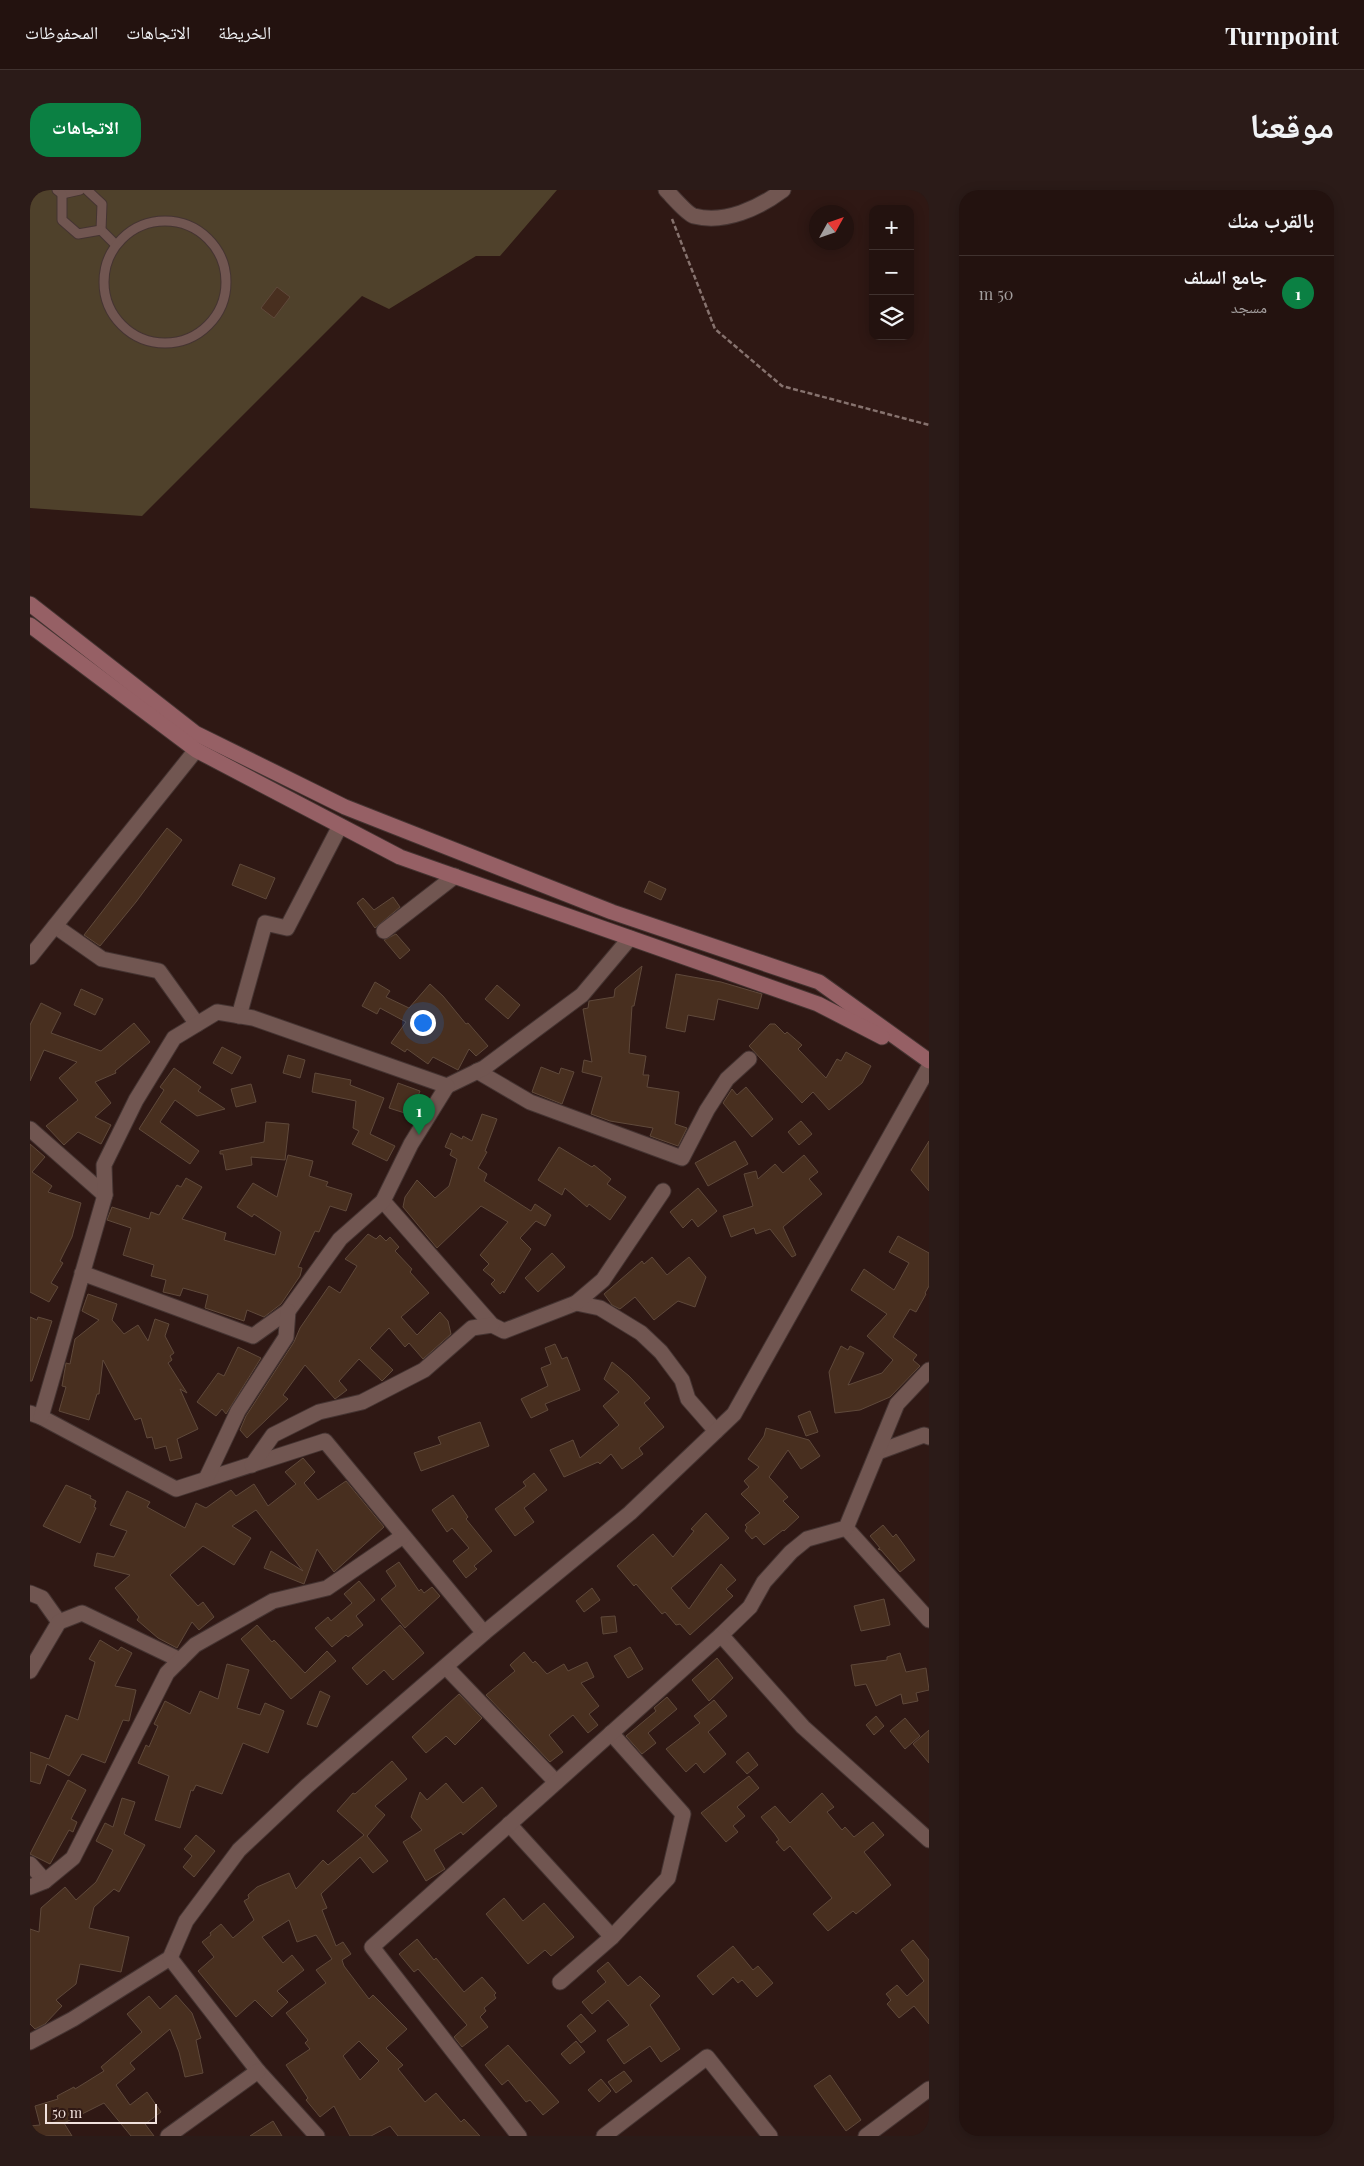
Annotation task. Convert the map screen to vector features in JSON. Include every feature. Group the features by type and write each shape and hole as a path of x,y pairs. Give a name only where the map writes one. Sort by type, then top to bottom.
{"main road":[{"path":"30,604 196,734 345,807 372,818 612,912 819,982 929,1061"},
{"path":"30,625 196,750 400,857 818,1004 929,1061"}],"street":[{"path":"666,190 692,216 725,218 768,201 783,190"},
{"path":"30,957 196,750"},
{"path":"239,1016 265,923 287,928 340,826"},
{"path":"384,931 455,876"},
{"path":"55,926 102,959 159,971 197,1024"},
{"path":"82,1273 253,1336 288,1312 340,1239 383,1201 411,1144 447,1086 477,1071 582,996 630,938"},
{"path":"447,1086 253,1018 216,1012 174,1038 136,1100 104,1165 105,1195 36,1415 176,1489 325,1441 484,1634"},
{"path":"477,1071 530,1102 682,1158 707,1110 727,1079 749,1060"},
{"path":"30,2042 73,2019 170,1958 186,1921 239,1850 307,1786 484,1634 630,1513 734,1414 929,1067"},
{"path":"30,1129 105,1195"},
{"path":"383,1201 452,1277 492,1325 504,1331 576,1303 603,1280 663,1191"},
{"path":"576,1303 600,1308 641,1333 661,1352 682,1380 688,1399 716,1431"},
{"path":"206,1479 238,1411 286,1336 288,1312"},
{"path":"252,1465 273,1435 320,1412 362,1402 424,1370 472,1328 492,1325"},
{"path":"846,1528 898,1404 929,1370"},
{"path":"878,1452 924,1435 929,1437"},
{"path":"846,1528 929,1620"},
{"path":"519,2136 372,1946 721,1635 750,1607 764,1582 791,1552 807,1539 846,1528"},
{"path":"30,1887 45,1881 73,1858 167,1673 195,1645 273,1601 327,1588 403,1536"},
{"path":"30,1593 42,1598 59,1622"},
{"path":"30,1671 59,1622 82,1613 180,1660"},
{"path":"721,1635 803,1727 929,1840"},
{"path":"446,1667 556,1782"},
{"path":"560,1982 612,1937 668,1878 683,1814 611,1733"},
{"path":"509,1824 612,1937"},
{"path":"30,1864 45,1881"},
{"path":"170,1958 258,2071 317,2136"},
{"path":"604,2136 707,2057 770,2136"},
{"path":"168,2136 258,2071"},
{"path":"866,2136 929,2089"}],"lane":[{"path":"80,190 60,192 62,220 78,234 100,230"},
{"path":"87,190 102,204 100,230"},
{"path":"171,221 192,227 209,240 220,257 226,278 224,299 214,318 201,331 184,340 165,343 146,340 129,331 115,317 106,300 105,271 107,262 116,245 131,231 150,222 171,221"},
{"path":"100,230 116,245"}],"path":[{"path":"672,218 715,329 782,386 929,426"}],"shaded area":[{"path":"30,190 557,190 500,256 476,256 389,309 362,296 142,516 30,508"}],"building":[{"path":"277,287 290,297 274,318 261,308"},
{"path":"167,828 182,840 136,902 100,946 84,935"},
{"path":"240,864 275,878 266,899 232,885"},
{"path":"649,881 666,889 661,900 644,892"},
{"path":"393,897 400,907 375,928 357,903 363,898 374,910"},
{"path":"396,934 410,950 400,959 384,940"},
{"path":"642,966 634,1006 632,1006 629,1053 646,1056 643,1075 649,1075 647,1087 679,1092 675,1124 687,1128 678,1146 650,1136 653,1128 610,1121 591,1114 602,1077 582,1072 584,1060 592,1062 583,1009 588,1008 589,1001 614,997 615,989"},
{"path":"676,974 721,982 762,994 758,1009 718,999 714,1020 688,1015 685,1032 666,1028"},
{"path":"375,982 390,991 386,997 409,1008 430,984 488,1046 476,1056 469,1049 458,1070 433,1057 428,1064 407,1049 405,1052 391,1043 406,1022 380,1008 377,1014 362,1006"},
{"path":"497,985 520,1005 508,1019 485,999"},
{"path":"81,989 103,999 95,1015 74,1005"},
{"path":"41,1003 61,1013 51,1033 101,1051 134,1023 150,1042 115,1071 116,1073 95,1082 111,1103 95,1117 111,1125 101,1144 78,1132 64,1145 46,1126 78,1100 59,1078 77,1062 44,1050 30,1081 30,1025"},
{"path":"770,1024 775,1024 785,1034 787,1032 802,1045 798,1049 826,1078 837,1059 841,1061 846,1052 871,1066 862,1083 829,1110 813,1092 802,1103 749,1046"},
{"path":"222,1047 241,1057 232,1074 213,1063"},
{"path":"288,1055 305,1060 300,1078 283,1073"},
{"path":"541,1067 559,1074 561,1068 574,1072 562,1104 532,1092"},
{"path":"174,1068 201,1087 198,1091 225,1109 197,1116 175,1100 160,1122 199,1151 190,1164 139,1129 164,1090 160,1087"},
{"path":"315,1073 351,1080 350,1085 384,1098 370,1134 395,1146 387,1161 352,1144 359,1131 353,1128 356,1101 312,1092"},
{"path":"398,1083 420,1091 411,1115 389,1108"},
{"path":"251,1084 256,1102 236,1107 231,1089"},
{"path":"746,1087 773,1119 752,1137 723,1103 732,1089 737,1095"},
{"path":"482,1114 497,1119 485,1151 487,1152 478,1168 487,1174 484,1181 531,1211 535,1204 551,1215 545,1226 536,1221 520,1238 531,1249 504,1293 503,1291 500,1294 491,1284 495,1280 483,1270 489,1264 480,1255 508,1222 481,1206 437,1248 403,1207 405,1197 417,1180 435,1198 449,1186 457,1159 450,1155 452,1150 445,1147 451,1133 462,1139 463,1136 472,1141"},
{"path":"801,1121 812,1134 799,1145 788,1132"},
{"path":"266,1122 289,1124 285,1160 251,1157 252,1165 226,1170 223,1154 220,1154 220,1151 264,1142"},
{"path":"735,1141 748,1164 708,1186 695,1163"},
{"path":"929,1141 929,1191 911,1170"},
{"path":"30,1144 45,1157 32,1172 52,1186 48,1192 81,1203 72,1237 60,1261 63,1263 51,1283 58,1287 49,1302 30,1292"},
{"path":"559,1147 592,1167 594,1165 611,1179 607,1184 626,1197 610,1220 589,1204 587,1207 565,1188 562,1195 538,1180"},
{"path":"288,1155 313,1161 309,1176 328,1182 326,1186 352,1194 346,1211 330,1206 319,1232 315,1231 298,1267 302,1268 300,1276 281,1304 264,1317 247,1310 244,1321 205,1308 208,1295 183,1288 180,1296 163,1292 166,1280 151,1276 154,1265 123,1255 131,1228 107,1220 112,1207 149,1219 151,1212 159,1215 177,1185 181,1187 186,1178 202,1187 182,1219 226,1233 224,1240 275,1255 281,1232 254,1214 252,1217 237,1207 253,1183 277,1197"},
{"path":"804,1155 818,1172 809,1179 822,1194 783,1227 796,1255 792,1257 770,1229 756,1234 754,1228 731,1237 723,1216 753,1206 744,1174 756,1171 758,1179 775,1164 783,1173"},
{"path":"698,1188 717,1211 698,1227 692,1219 683,1228 670,1212"},
{"path":"368,1234 376,1239 380,1235 386,1241 390,1237 399,1247 395,1251 412,1269 410,1272 429,1293 401,1317 417,1335 440,1312 448,1321 451,1334 423,1359 409,1343 405,1347 389,1328 370,1348 393,1370 382,1381 359,1359 339,1381 347,1390 335,1399 305,1365 283,1395 288,1399 247,1438 240,1430 246,1416 294,1342 300,1328 329,1286 340,1293 357,1266 345,1259"},
{"path":"898,1236 929,1253 929,1286 926,1294 916,1312 910,1309 893,1337 917,1355 913,1360 920,1366 890,1397 860,1410 835,1413 829,1372 841,1346 848,1350 850,1346 864,1353 848,1385 882,1373 893,1360 867,1336 887,1314 851,1290 864,1269 894,1290 909,1263 889,1252"},
{"path":"552,1253 565,1267 538,1292 525,1278"},
{"path":"652,1257 667,1275 689,1257 706,1277 695,1307 678,1301 654,1320 635,1297 620,1309 612,1305 604,1294 642,1261 644,1264"},
{"path":"88,1294 117,1304 112,1320 124,1334 138,1325 148,1341 155,1319 169,1324 165,1336 174,1353 170,1356 172,1360 168,1363 187,1393 180,1389 198,1429 177,1439 182,1458 170,1461 166,1446 155,1449 152,1437 147,1438 141,1418 135,1420 103,1360 99,1394 97,1394 89,1420 59,1411 66,1387 62,1386 66,1363 70,1364 75,1339 99,1320 82,1311"},
{"path":"30,1317 37,1320 38,1317 52,1321 32,1381 30,1381"},
{"path":"555,1344 562,1359 567,1357 580,1390 545,1404 548,1410 531,1418 521,1399 548,1386 541,1368 551,1364 545,1348"},
{"path":"238,1347 261,1358 226,1414 222,1409 216,1416 197,1402 218,1373 224,1376"},
{"path":"612,1362 629,1376 650,1398 644,1403 664,1427 639,1448 643,1454 622,1469 611,1454 600,1464 598,1462 564,1477 550,1450 573,1440 580,1458 619,1425 603,1406 619,1392 604,1379"},
{"path":"810,1411 818,1432 806,1436 798,1416"},
{"path":"480,1422 489,1446 421,1471 414,1453 441,1444 438,1437"},
{"path":"766,1428 809,1440 820,1456 801,1469 788,1450 769,1477 788,1497 783,1501 799,1517 784,1531 764,1545 756,1536 752,1539 745,1531 747,1527 745,1525 760,1513 741,1494 749,1487 744,1481 759,1467 748,1459 764,1436"},
{"path":"303,1458 315,1472 304,1483 318,1500 346,1481 384,1527 334,1572 317,1549 304,1584 264,1568 271,1551 303,1571 256,1510 232,1526 251,1538 234,1565 203,1546 170,1575 198,1606 203,1602 214,1617 199,1630 192,1622 177,1648 158,1638 137,1620 139,1617 115,1588 130,1575 94,1566 97,1553 114,1557 127,1531 110,1525 127,1491 150,1502 147,1507 185,1528 196,1503 206,1508 231,1490 236,1496 254,1484 268,1506 296,1484 285,1472"},
{"path":"534,1473 547,1490 524,1508 534,1522 515,1536 495,1509 526,1486 523,1482"},
{"path":"66,1485 91,1496 90,1498 96,1501 94,1507 96,1508 80,1543 43,1526"},
{"path":"453,1495 468,1517 466,1519 492,1551 474,1566 477,1569 466,1578 453,1561 469,1548 452,1528 447,1532 432,1510"},
{"path":"706,1513 729,1538 671,1588 689,1609 721,1564 736,1580 726,1589 733,1596 690,1635 680,1624 676,1625 665,1612 662,1614 636,1584 634,1586 617,1566 653,1534 673,1557 694,1531 691,1529"},
{"path":"883,1525 893,1537 896,1534 915,1560 900,1572 878,1549 880,1548 870,1536"},
{"path":"399,1562 419,1591 421,1589 424,1593 432,1587 440,1596 405,1628 381,1599 396,1586 386,1571"},
{"path":"359,1581 375,1600 356,1616 363,1625 348,1637 346,1635 332,1647 315,1628 328,1617 331,1621 352,1603 344,1594"},
{"path":"592,1588 600,1600 584,1612 576,1601"},
{"path":"884,1599 890,1625 861,1631 854,1606"},
{"path":"615,1616 617,1632 603,1634 601,1617"},
{"path":"257,1625 305,1673 327,1651 336,1661 291,1699 241,1639"},
{"path":"400,1625 424,1653 393,1680 384,1670 367,1685 352,1668"},
{"path":"100,1640 118,1651 121,1647 132,1653 115,1686 136,1690 129,1721 123,1720 105,1763 82,1754 69,1776 47,1764 40,1784 30,1781 30,1752 49,1759 66,1715 78,1720 95,1662 89,1659"},
{"path":"630,1647 643,1669 628,1678 614,1656"},
{"path":"524,1652 533,1663 535,1661 547,1674 564,1664 568,1671 587,1662 594,1677 581,1683 599,1706 589,1714 598,1725 588,1733 573,1715 549,1735 563,1752 550,1762 486,1695 515,1671 510,1665"},
{"path":"900,1653 906,1672 926,1668 929,1690 916,1693 918,1701 903,1704 901,1694 876,1706 866,1684 855,1686 851,1665 887,1660 887,1657"},
{"path":"717,1658 733,1678 709,1701 692,1680"},
{"path":"227,1664 249,1670 237,1708 260,1715 265,1703 284,1711 268,1753 243,1743 222,1794 196,1785 193,1791 191,1790 180,1828 155,1820 169,1776 138,1763 146,1745 149,1747 158,1726 154,1724 165,1701 190,1714 200,1691 218,1699"},
{"path":"320,1691 330,1696 317,1727 307,1724"},
{"path":"459,1694 482,1718 455,1745 446,1736 426,1753 412,1737"},
{"path":"667,1697 677,1709 648,1733 656,1743 642,1754 626,1736 656,1711 654,1708"},
{"path":"714,1700 727,1716 708,1732 726,1754 704,1773 696,1763 686,1772 666,1749 700,1723 694,1716"},
{"path":"876,1716 884,1726 874,1735 866,1725"},
{"path":"905,1718 920,1736 905,1749 890,1731"},
{"path":"929,1730 929,1763 913,1744"},
{"path":"748,1752 758,1765 747,1774 736,1762"},
{"path":"392,1761 407,1779 375,1806 385,1815 367,1836 388,1861 373,1873 360,1857 321,1894 327,1908 322,1910 336,1946 343,1942 351,1954 342,1960 344,1966 369,1999 373,1995 407,2029 386,2048 403,2065 398,2069 425,2102 436,2093 461,2122 464,2119 480,2136 398,2136 390,2126 371,2136 350,2136 334,2106 320,2117 306,2100 308,2098 286,2065 310,2049 305,2043 308,2040 286,2013 326,1983 316,1970 332,1959 316,1935 297,1942 289,1920 262,1937 283,1963 292,1955 304,1970 277,1991 288,2002 272,2017 255,2000 236,2017 198,1971 214,1957 202,1942 211,1935 210,1933 221,1924 233,1938 254,1920 244,1901 249,1898 248,1895 257,1887 289,1873 296,1889 323,1860 328,1865 364,1835 337,1811 353,1793 355,1794","holes":["359,2041 379,2061 360,2080 343,2056"]},
{"path":"749,1776 759,1788 737,1807 745,1816 733,1826 738,1832 726,1842 701,1813"},
{"path":"68,1780 86,1790 71,1819 77,1822 73,1832 69,1830 50,1864 30,1854"},
{"path":"446,1783 463,1803 482,1787 497,1806 463,1835 461,1832 434,1850 445,1869 426,1881 403,1842 422,1830 411,1817 420,1792 427,1800"},
{"path":"822,1793 834,1807 827,1812 842,1830 845,1827 854,1837 873,1822 884,1835 864,1852 891,1885 856,1914 853,1911 828,1931 813,1914 832,1898 790,1846 784,1851 776,1842 779,1840 761,1817 775,1806 790,1823"},
{"path":"122,1798 135,1802 124,1834 145,1845 119,1892 114,1889 94,1907 89,1928 129,1937 121,1972 80,1964 76,1984 56,2000 62,2006 45,2024 35,2029 30,2024 30,1929 39,1932 41,1908 65,1887 76,1900 96,1882 113,1850 96,1841 105,1823 113,1827"},
{"path":"196,1835 215,1851 194,1877 183,1867 192,1856 184,1849"},
{"path":"504,1898 523,1921 544,1903 574,1937 551,1956 545,1950 528,1964 486,1914"},
{"path":"417,1939 434,1960 436,1958 464,1992 482,1977 496,1993 494,1995 496,1998 484,2008 486,2011 480,2017 488,2027 462,2047 454,2037 467,2025 418,1969 414,1972 399,1954"},
{"path":"913,1940 929,1960 929,2024 914,2006 899,2018 887,2004 891,2000 886,1994 897,1985 907,1996 924,1981 901,1950"},
{"path":"733,1946 753,1970 758,1966 773,1983 757,1997 742,1980 738,1983 733,1977 713,1995 697,1976"},
{"path":"608,1962 628,1986 640,1976 660,1996 650,2005 680,2049 661,2062 650,2046 624,2064 607,2040 629,2025 608,2000 592,2014 582,2002 606,1982 597,1971"},
{"path":"176,1995 192,2013 201,2038 196,2040 203,2073 185,2077 179,2052 170,2029 130,2063 135,2069 116,2085 130,2105 147,2092 161,2112 145,2124 154,2136 131,2136 104,2103 64,2123 72,2136 30,2136 30,2126 40,2125 35,2106 58,2099 57,2096 74,2087 75,2089 104,2071 101,2067 142,2032 127,2014 149,1996 160,2009"},
{"path":"581,2014 596,2031 581,2043 567,2026"},
{"path":"576,2041 585,2052 570,2064 561,2054"},
{"path":"508,2045 559,2102 543,2115 530,2100 526,2102 508,2080 502,2085 485,2065"},
{"path":"624,2071 632,2081 616,2093 608,2082"},
{"path":"830,2075 861,2120 846,2131 814,2086"},
{"path":"601,2079 611,2091 599,2102 588,2090"},
{"path":"273,2121 282,2136 250,2136"}],"place":[{"name":"جامع السلف","path":"419,1135"}]}
